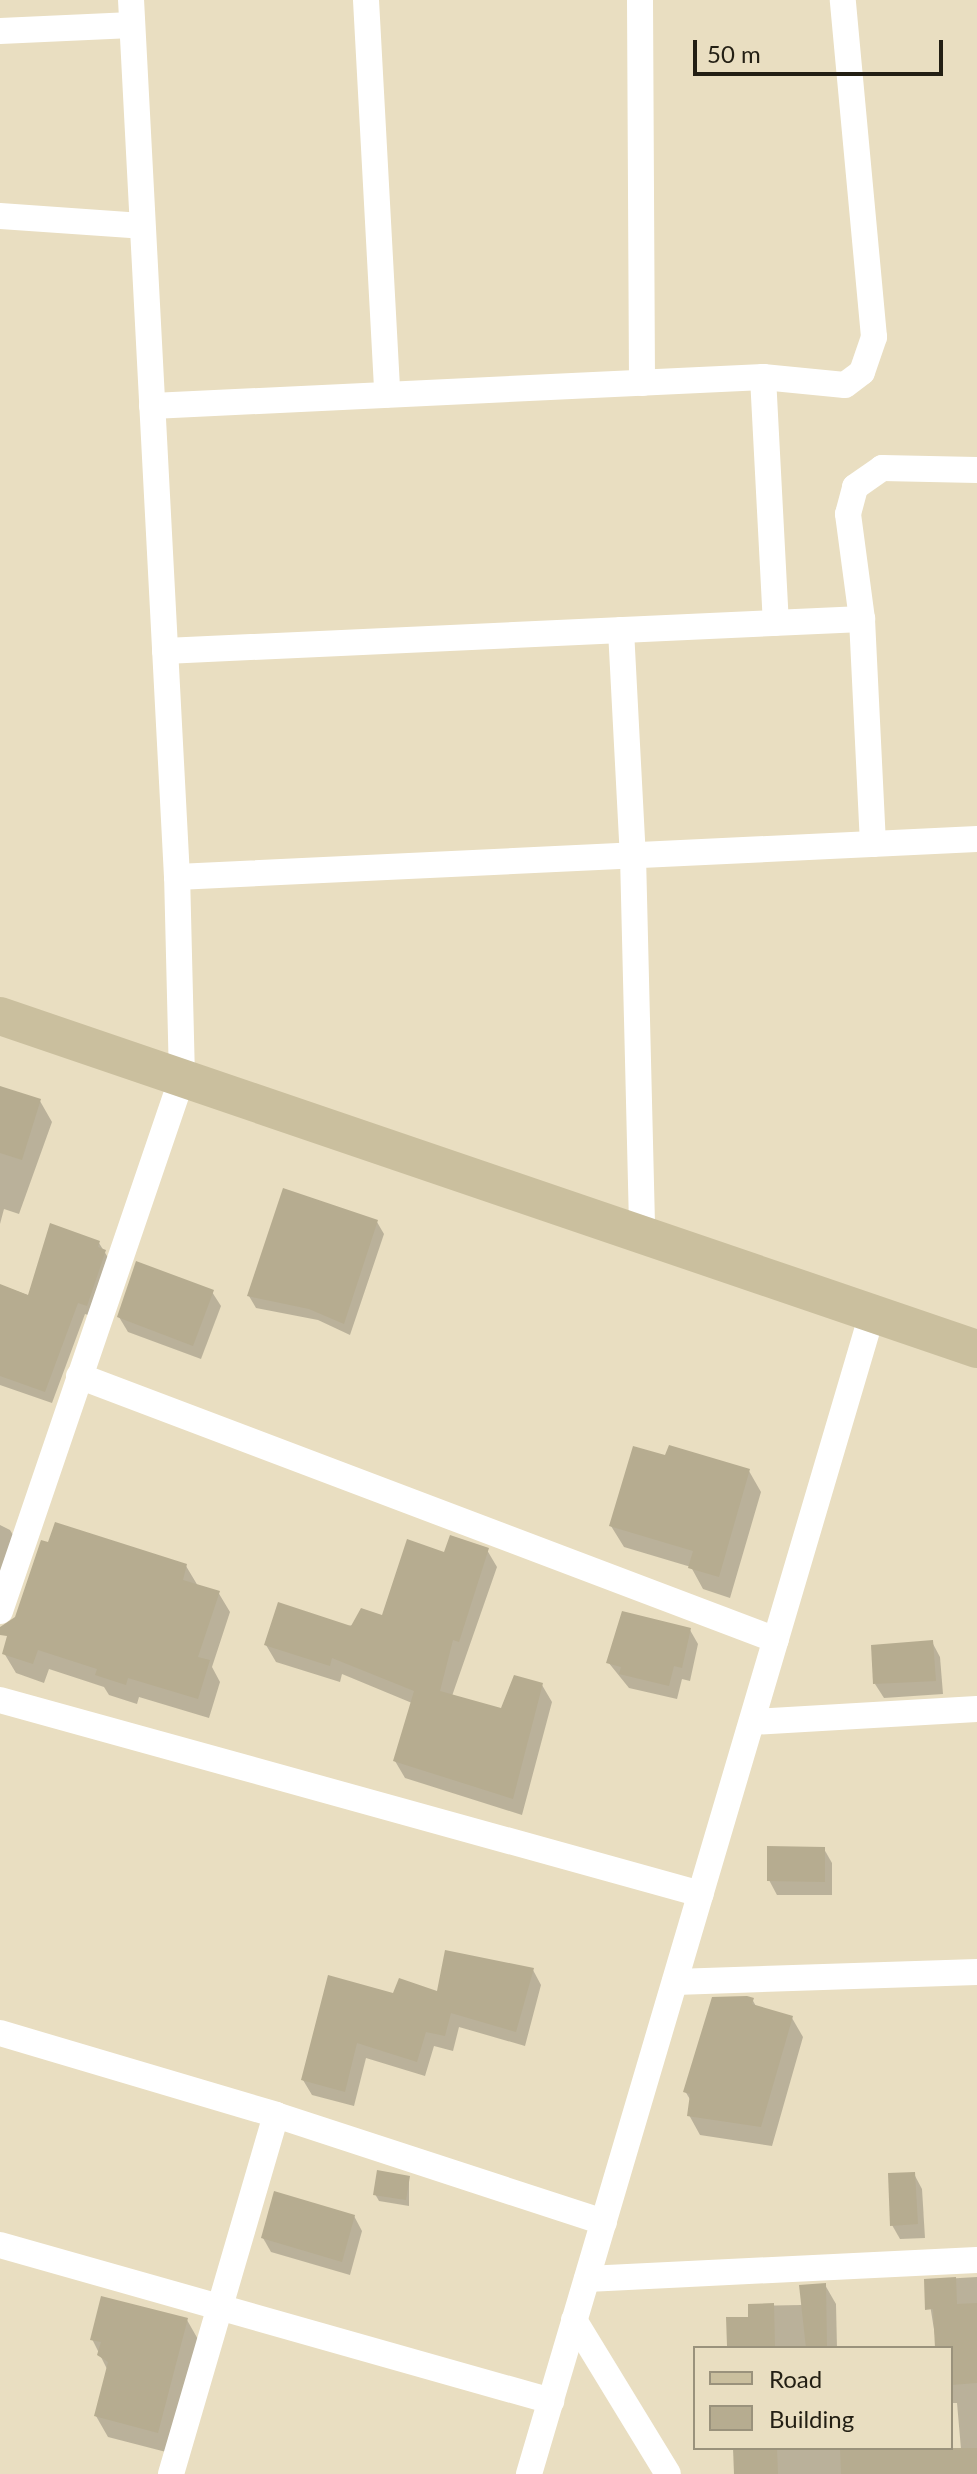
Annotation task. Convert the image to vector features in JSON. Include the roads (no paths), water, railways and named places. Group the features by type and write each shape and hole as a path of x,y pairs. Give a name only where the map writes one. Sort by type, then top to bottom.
{"main road":[{"path":"0,1016 977,1349"}],"street":[{"path":"366,0 387,394"},
{"path":"642,383 640,0 656,0"},
{"path":"152,406 763,377 845,385 862,372 874,337 843,0"},
{"path":"0,31 131,12 177,877 182,1078 0,1611"},
{"path":"0,216 142,226"},
{"path":"763,377 776,623"},
{"path":"873,844 862,619 848,514 855,487 882,468 977,470"},
{"path":"165,651 862,619"},
{"path":"621,630 633,856 642,1235"},
{"path":"177,877 977,839"},
{"path":"529,2474 872,1314"},
{"path":"79,1376 776,1640"},
{"path":"0,1700 701,1894"},
{"path":"752,1722 977,1709"},
{"path":"675,1982 977,1972"},
{"path":"0,2033 276,2115 604,2222"},
{"path":"171,2474 276,2115"},
{"path":"0,2245 551,2401"},
{"path":"587,2279 977,2260"},
{"path":"574,2320 668,2474"}]}
